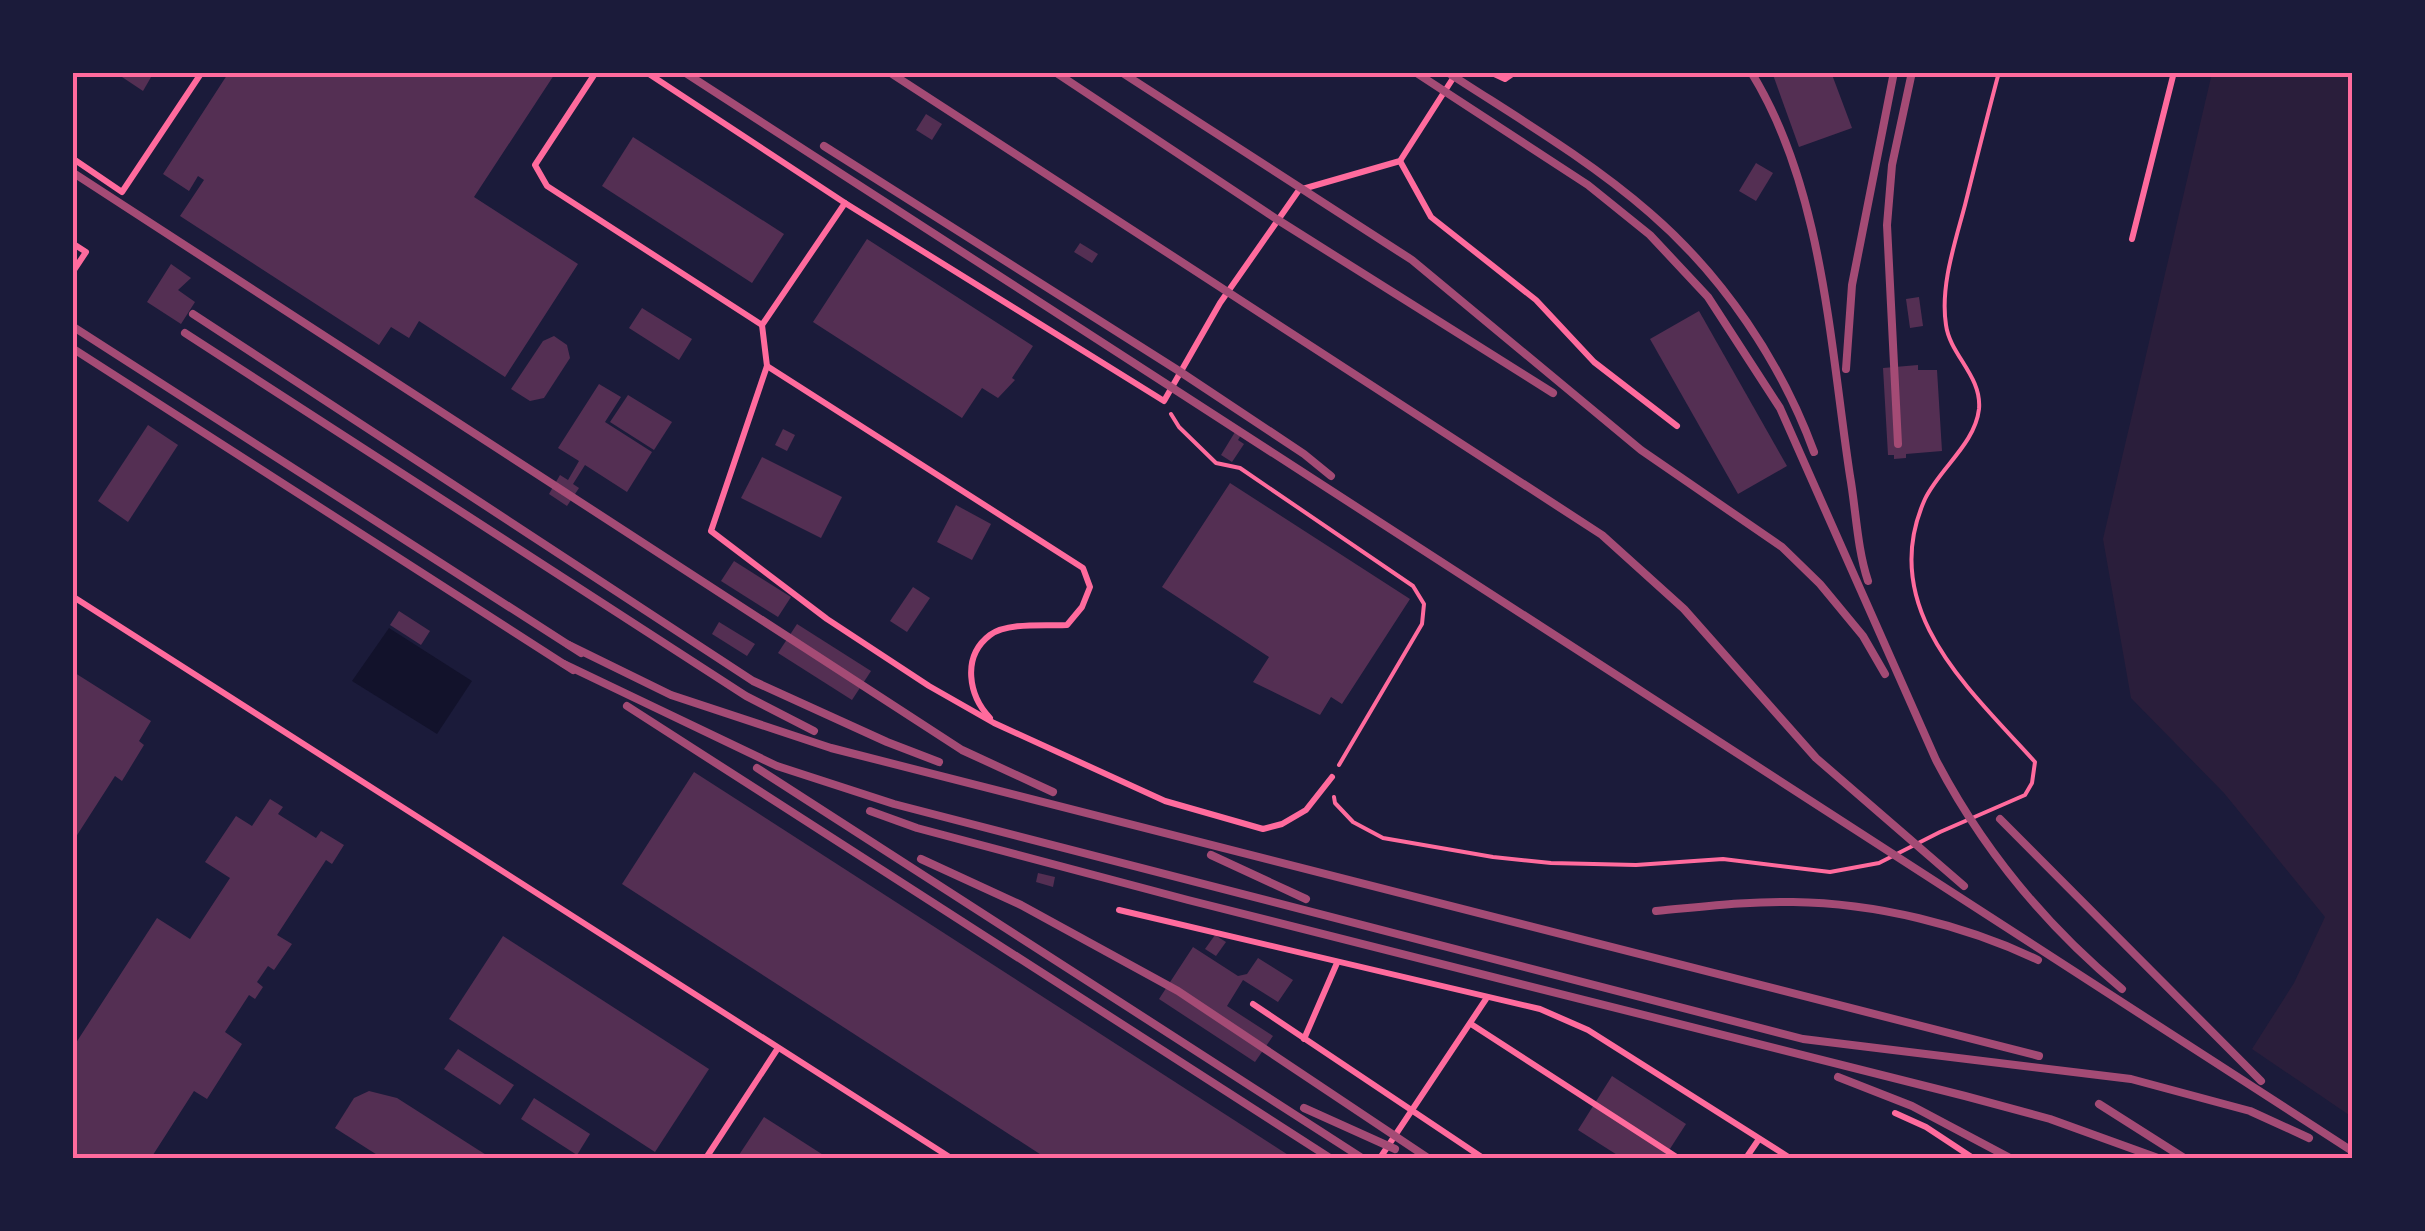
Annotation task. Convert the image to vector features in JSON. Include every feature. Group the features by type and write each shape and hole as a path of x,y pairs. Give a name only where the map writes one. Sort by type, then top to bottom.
{"lane":[{"path":"596,72 535,165 547,186 762,325"},
{"path":"646,72 845,204 1164,401 1220,303 1299,190 1400,162 1457,72"},
{"path":"1490,72 1506,79 1515,72"},
{"path":"2132,239 2174,72"},
{"path":"72,158 122,192 199,74"},
{"path":"1400,162 1431,216 1536,300 1594,362 1677,426"},
{"path":"845,204 762,325 767,366 711,531 827,619 929,686 994,723 1165,801 1264,829 1306,810 1332,777"},
{"path":"72,243 86,252 72,274"},
{"path":"767,366 1083,568 1090,587 1067,625 1011,628 991,634 975,654 970,679 977,705 994,723"},
{"path":"72,587 84,603"},
{"path":"72,596 952,1158"},
{"path":"1119,910 1540,1009 1588,1030 1790,1158"},
{"path":"1304,1039 1337,963"},
{"path":"1380,1158 1486,998"},
{"path":"1253,1004 1482,1158"},
{"path":"1471,1024 1678,1158"},
{"path":"706,1158 778,1048"},
{"path":"1895,1113 1926,1127 1974,1158"},
{"path":"1746,1158 1759,1139"}],"path":[{"path":"1164,401 1179,427 1216,463 1240,468 1413,586 1424,604 1422,624 1332,777 1334,803 1353,822 1383,838 1550,863 1636,865 1723,859 1830,872 1879,863 2025,795 2032,783 2035,762 1949,666 1933,638 1915,590 1912,546 1924,503 1937,477 1966,442 1977,421 1980,402 1946,326 1946,291 1999,72"}],"shaded area":[{"path":"2212,73 2352,73 2352,1117 2252,1049 2294,983 2325,917 2224,793 2131,698 2103,539"},
{"path":"389,628 472,681 437,734 352,681"}],"building":[{"path":"125,72 154,72 143,91 122,77"},
{"path":"229,72 556,72 474,197 578,264 505,377 419,321 409,338 391,327 379,345 180,216 204,180 198,176 189,191 163,174"},
{"path":"1772,72 1831,72 1852,128 1799,147"},
{"path":"926,114 942,124 932,140 916,130"},
{"path":"633,137 784,234 752,283 602,186"},
{"path":"1756,163 1773,173 1756,201 1739,191"},
{"path":"867,239 1033,346 1012,378 1015,380 998,398 982,388 962,418 813,322"},
{"path":"1080,243 1098,254 1092,263 1074,252"},
{"path":"171,264 191,278 178,290 195,302 181,324 147,302"},
{"path":"1919,297 1923,326 1910,328 1906,299"},
{"path":"642,308 692,339 679,360 629,328"},
{"path":"1699,311 1787,466 1738,494 1650,339"},
{"path":"554,336 567,345 570,358 544,398 530,401 511,389 543,341"},
{"path":"1918,365 1918,370 1937,370 1942,451 1894,459 1894,455 1888,455 1883,368"},
{"path":"599,384 621,397 605,422 652,452 627,492 585,465 573,484 579,488 567,506 549,494 560,475 568,480 579,461 558,448"},
{"path":"628,395 672,422 654,450 610,422"},
{"path":"148,425 178,445 128,522 98,501"},
{"path":"783,429 795,435 787,451 775,445"},
{"path":"1235,432 1244,444 1232,462 1221,455"},
{"path":"762,457 842,497 821,538 741,498"},
{"path":"1230,483 1410,599 1342,704 1331,697 1320,715 1253,682 1269,657 1162,587"},
{"path":"956,505 991,524 972,560 937,542"},
{"path":"734,561 791,597 778,617 721,581"},
{"path":"913,587 930,598 907,632 890,621"},
{"path":"399,611 430,631 421,645 390,625"},
{"path":"719,622 755,644 747,656 712,634"},
{"path":"797,624 871,671 852,700 778,653"},
{"path":"75,673 151,721 139,741 144,745 122,781 115,776 72,843 72,677"},
{"path":"694,772 1293,1158 1046,1158 622,884"},
{"path":"270,799 283,807 278,814 316,838 321,831 344,845 332,864 326,860 277,935 292,944 274,970 268,966 257,982 263,987 255,999 249,995 225,1032 242,1044 207,1099 194,1091 151,1158 72,1158 72,1049 157,918 190,939 230,878 205,862 236,816 252,826"},
{"path":"1038,873 1055,877 1053,887 1036,882"},
{"path":"1215,935 1226,942 1216,956 1205,949"},
{"path":"503,936 709,1069 655,1152 449,1019"},
{"path":"1193,947 1238,976 1247,974 1258,958 1293,980 1278,1002 1243,980 1227,1006 1273,1036 1255,1062 1159,999"},
{"path":"458,1049 514,1085 500,1105 444,1069"},
{"path":"1612,1076 1686,1124 1664,1158 1622,1158 1578,1130"},
{"path":"369,1091 397,1098 491,1158 382,1158 335,1128 354,1098"},
{"path":"534,1098 590,1134 577,1155 521,1119"},
{"path":"764,1117 828,1158 737,1158"}],"railway":[{"path":"684,72 2352,1151"},
{"path":"889,72 1602,535 1684,609 1816,758 1964,886"},
{"path":"1055,72 1278,220 1553,393"},
{"path":"1121,72 1412,260 1641,450 1782,547 1820,584 1863,636 1885,674"},
{"path":"1415,72 1588,185 1650,235 1708,297 1780,408 1954,793 2017,884 2122,989"},
{"path":"1447,72 1602,175 1677,238 1725,293 1767,353 1814,452"},
{"path":"1751,72 1775,117 1809,216 1868,581"},
{"path":"1846,369 1852,285 1894,72"},
{"path":"1898,444 1887,225 1892,165 1912,72"},
{"path":"824,146 1179,371 1331,476"},
{"path":"72,172 962,750 1053,792"},
{"path":"193,314 753,681 939,762"},
{"path":"72,326 581,653"},
{"path":"185,333 746,696 814,731"},
{"path":"72,348 573,670"},
{"path":"569,645 671,695 831,748 2039,1056"},
{"path":"564,664 777,766 894,804 1803,1039 2131,1079 2250,1111 2309,1138"},
{"path":"627,706 1330,1158"},
{"path":"757,768 1362,1158"},
{"path":"870,811 917,828 1188,900 1965,1096 2050,1119 2158,1158"},
{"path":"2000,819 2261,1081"},
{"path":"1211,855 1306,899"},
{"path":"921,859 1021,905 1178,991 1428,1158"},
{"path":"1656,911 1776,902 1856,907 1950,927 2038,960"},
{"path":"1838,1077 1912,1106 2010,1158"},
{"path":"2099,1104 2184,1158"},
{"path":"1304,1108 1395,1149"}]}
